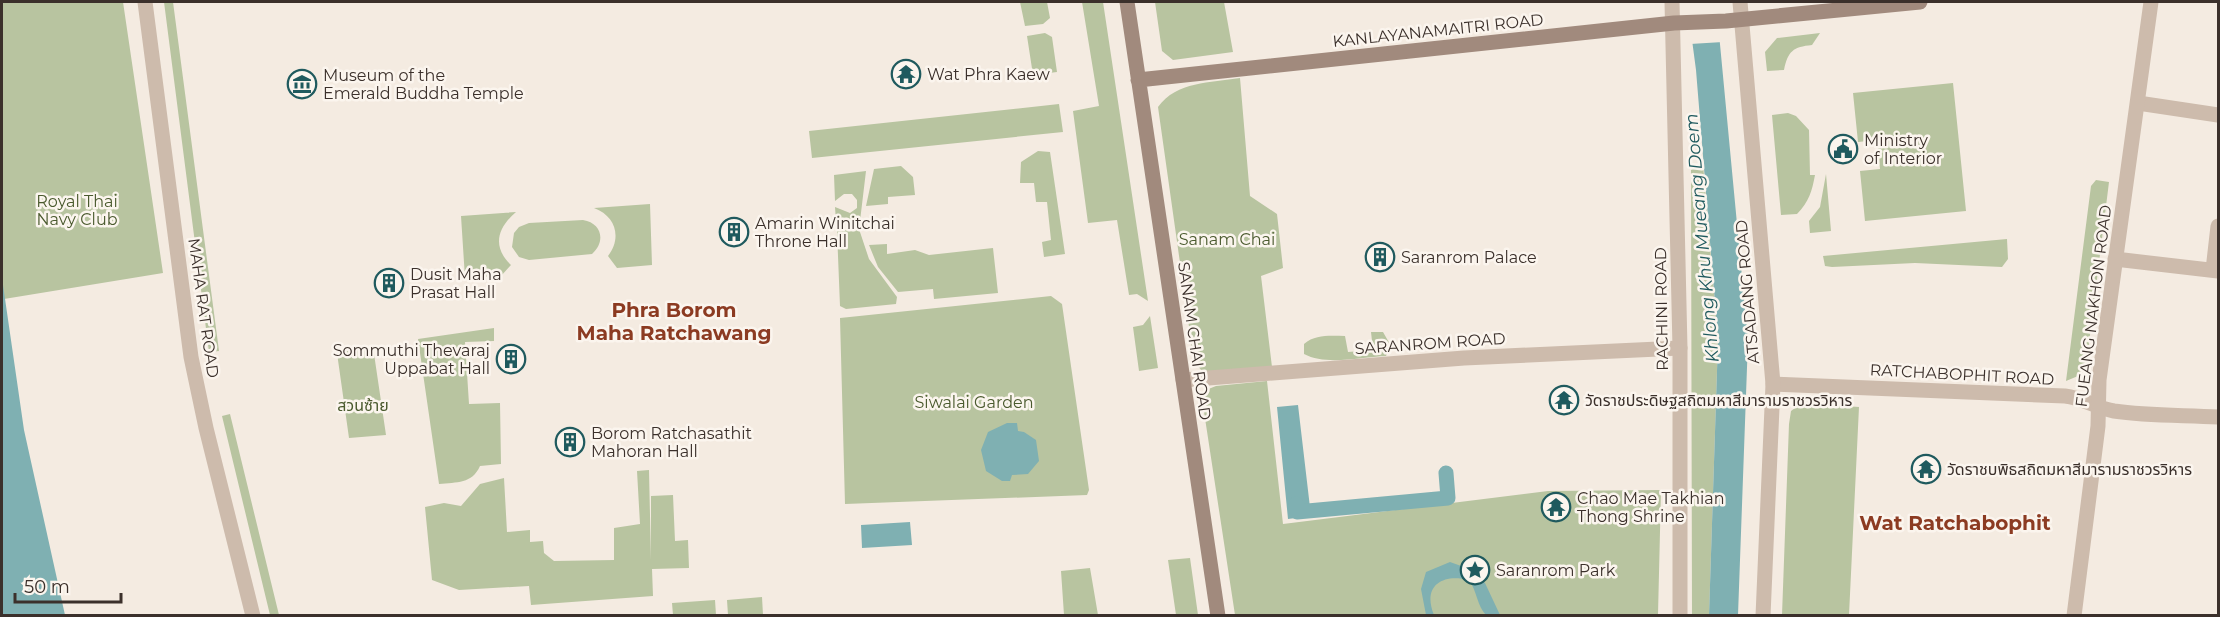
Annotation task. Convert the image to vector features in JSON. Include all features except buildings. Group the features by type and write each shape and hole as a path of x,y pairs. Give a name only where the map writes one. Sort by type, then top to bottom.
{"main road":[{"name":"SANAM CHAI ROAD","path":"1127,2 1218,615"},
{"name":"KANLAYANAMAITRI ROAD","path":"1138,80 1679,23 1742,20 1920,2"}],"street":[{"name":"MAHA RAT ROAD","path":"145,2 191,357 213,460 253,615"},
{"name":"RACHINI ROAD","path":"1672,2 1679,23 1680,615"},
{"name":"ATSADANG ROAD","path":"1740,2 1773,384 1763,615"},
{"name":"FUEANG NAKHON ROAD","path":"2074,615 2098,426 2097,407 2115,259 2151,2"},
{"path":"2138,102 2218,115"},
{"path":"2115,259 2216,271 2218,226"},
{"name":"SARANROM ROAD","path":"1183,380 1464,358 1680,348"},
{"name":"RATCHABOPHIT ROAD","path":"1773,384 2065,396 2080,398 2097,407 2121,411 2218,417"}],"green space":[{"name":"Royal Thai Navy Club","path":"2,2 123,2 163,273 4,299 2,281"},
{"path":"164,2 173,2 219,351 209,352"},
{"path":"1020,2 1047,2 1050,18 1043,24 1025,26"},
{"path":"1082,2 1103,2 1148,301 1137,294 1129,295 1117,220 1088,223 1073,111 1099,106"},
{"path":"1155,2 1224,2 1233,52 1173,60 1162,51"},
{"path":"1045,33 1052,37 1057,72 1033,75 1027,36"},
{"path":"1820,33 1812,45 1792,51 1787,58 1784,70 1767,71 1765,52 1777,38"},
{"name":"Sanam Chai","path":"1240,78 1250,196 1277,214 1283,268 1261,276 1272,367 1203,372 1194,362 1158,107 1166,98 1184,88"},
{"path":"1953,83 1966,211 1865,221 1860,171 1880,169 1877,140 1858,142 1853,93"},
{"path":"1059,104 1063,132 812,158 809,131"},
{"path":"1788,113 1796,116 1809,130 1810,175 1815,175 1809,196 1801,210 1797,214 1781,215 1772,115"},
{"path":"1038,151 1050,152 1065,254 1044,257 1042,242 1051,240 1047,202 1036,202 1034,183 1020,183 1021,162"},
{"path":"1703,164 1718,340 1709,616 1692,615 1691,170"},
{"path":"901,166 913,177 915,195 888,197 888,204 866,206 874,169"},
{"path":"866,171 860,221 836,222 835,207 850,213 857,208 857,200 852,194 844,194 835,201 834,175"},
{"path":"1826,174 1831,231 1810,233 1809,221 1820,207"},
{"path":"2096,180 2109,182 2087,359 2078,376 2066,381 2091,186"},
{"path":"650,204 652,265 617,268 608,256 616,235 612,222 594,208"},
{"path":"516,212 505,224 499,238 501,251 511,265 501,276 465,278 461,216"},
{"path":"583,220 594,225 600,234 599,244 592,254 529,260 519,257 512,247 514,233 519,227 529,223"},
{"path":"859,229 869,259 897,297 896,304 846,309 840,306 837,231"},
{"path":"2007,239 2008,259 2002,267 1915,263 1832,267 1825,266 1823,256"},
{"path":"887,244 887,254 915,250 929,255 993,248 998,293 934,299 933,289 898,292 878,267 869,245"},
{"name":"Siwalai Garden","path":"1051,296 1062,304 1089,490 1087,495 845,504 840,318"},
{"path":"1150,316 1158,368 1139,371 1133,327 1143,325"},
{"path":"494,328 494,341 465,342 469,404 500,403 501,464 480,466 477,472 468,479 439,484 418,339"},
{"path":"1371,332 1383,332 1391,346 1386,356 1323,360 1304,354 1304,344 1318,337 1329,336 1345,336 1348,352 1373,350"},
{"name":"สวนซ้าย","path":"373,347 386,435 349,438 337,353"},
{"name":"Saranrom Park","path":"1267,381 1283,524 1548,491 1661,490 1658,615 1235,615 1201,392 1216,386"},
{"path":"1802,403 1859,407 1849,615 1782,615 1789,424 1791,411"},
{"path":"230,414 279,615 270,615 222,416"},
{"path":"649,470 651,560 651,496 673,495 675,541 688,540 689,568 652,569 653,596 531,605 529,586 459,590 432,580 425,507 444,503 461,506 480,484 504,478 507,532 530,530 530,542 543,541 544,553 554,561 614,560 614,528 640,524 637,471"},
{"path":"1190,558 1198,615 1176,615 1168,560"},
{"path":"1090,568 1098,615 1064,615 1061,571"},
{"path":"762,597 763,615 728,615 727,600"},
{"path":"715,600 716,615 673,615 672,603"}],"water":[{"path":"1687,2 1716,2 1748,340 1738,615 1709,615 1718,340 1696,70"},
{"path":"2,278 24,430 65,615 2,615"},
{"path":"1298,405 1311,516 1288,519 1277,407"},
{"path":"1007,423 1017,423 1018,431 1036,440 1039,461 1028,474 1012,475 1010,481 1002,481 986,471 981,450 988,432"},
{"path":"910,522 912,545 862,548 861,525"},
{"path":"1450,562 1464,567 1485,583 1500,615 1486,615 1469,580 1450,578 1443,580 1433,589 1431,605 1434,615 1426,615 1421,589 1426,572"}],"pier":[{"path":"1719,2 1723,42 1690,44 1685,3"}],"waterway":[{"path":"1296,504 1297,512 1448,498 1446,473"}],"place":[{"name":"Wat Phra Kaew","path":"906,74"},
{"name":"Museum of the Emerald Buddha Temple","path":"302,84"},
{"name":"Ministry of Interior","path":"1843,149"},
{"name":"Amarin Winitchai Throne Hall","path":"734,232"},
{"name":"Saranrom Palace","path":"1380,257"},
{"name":"Dusit Maha Prasat Hall","path":"389,283"},
{"name":"Sommuthi Thevaraj Uppabat Hall","path":"511,359"},
{"name":"วัดราชประดิษฐสถิตมหาสีมารามราชวรวิหาร","path":"1564,400"},
{"name":"Borom Ratchasathit Mahoran Hall","path":"570,442"},
{"name":"วัดราชบพิธสถิตมหาสีมารามราชวรวิหาร","path":"1926,469"},
{"name":"Chao Mae Takhian Thong Shrine","path":"1556,507"},
{"name":"Saranrom Park","path":"1475,570"}],"district":[{"name":"Phra Borom Maha Ratchawang","path":"674,322"},
{"name":"Wat Ratchabophit","path":"1955,523"}],"water label":[{"name":"Khlong Khu Mueang Doem","path":"1702,238"}]}
